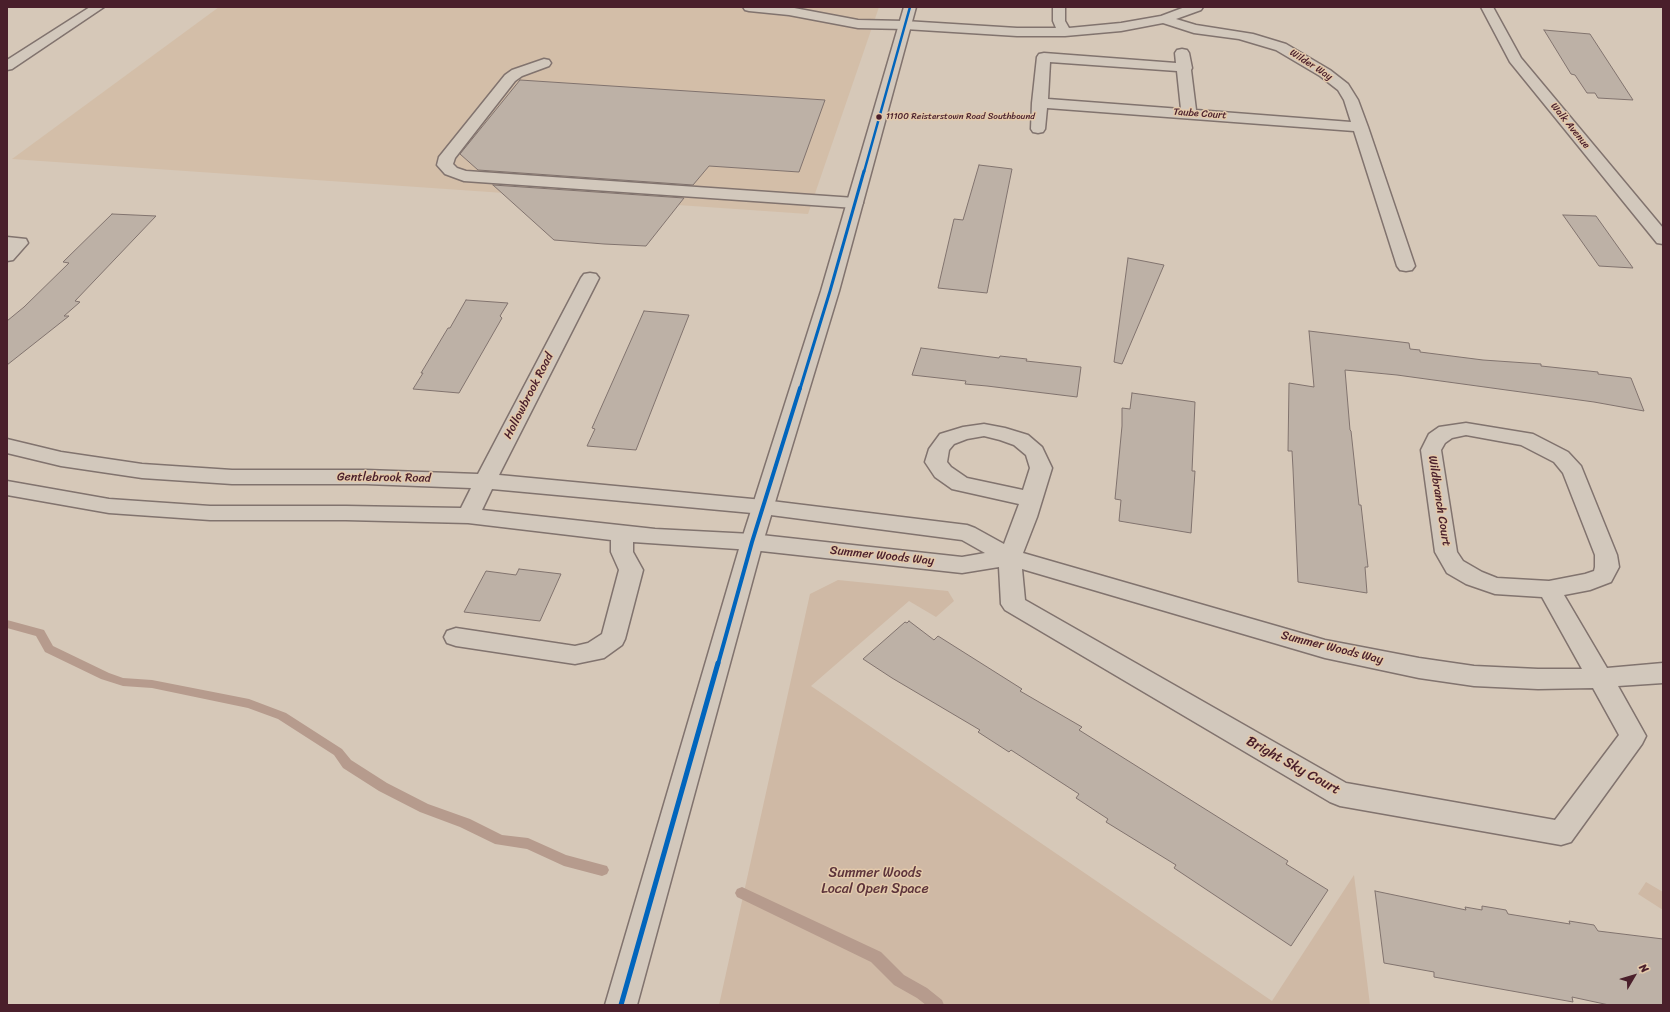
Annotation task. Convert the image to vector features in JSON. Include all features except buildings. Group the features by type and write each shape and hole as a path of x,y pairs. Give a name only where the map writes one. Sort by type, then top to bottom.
{"street":[{"path":"7,66 98,7"},
{"path":"749,7 789,11 858,24 905,25 1009,32 1065,32 1121,27 1164,19 1197,7"},
{"path":"621,1005 752,542 830,290 910,7"},
{"path":"1059,7 1059,21 1065,32"},
{"name":"Walk Avenue","path":"1487,7 1515,59 1663,239"},
{"name":"Wilder Way","path":"1164,19 1194,29 1253,38 1291,52 1325,73 1343,87 1351,100 1361,127 1406,266"},
{"path":"1182,53 1185,68 1189,114"},
{"path":"1038,129 1044,57 1185,68"},
{"path":"544,63 517,73 510,78 447,156 445,165 451,171 464,176 855,203"},
{"name":"Taube Court","path":"1039,103 1361,127"},
{"path":"7,242 20,243 7,256"},
{"name":"Hollowbrook Road","path":"468,516 590,278"},
{"name":"Wildbranch Court","path":"1466,429 1526,439 1561,457 1573,471 1606,555 1606,568 1602,576 1590,582 1549,589 1495,586 1474,578 1455,567 1446,552 1431,450 1436,439 1446,432 1466,429"},
{"path":"1010,557 1026,517 1040,468 1035,452 1021,440 1005,434 984,430 963,433 947,439 938,449 936,462 943,472 960,484 1031,499"},
{"name":"Gentlebrook Road","path":"7,446 61,459 142,471 232,477 366,477 485,481 763,507"},
{"path":"7,488 109,506 210,513 346,513 468,516 654,537 752,542"},
{"name":"Summer Woods Way","path":"763,507 967,533 1010,557 1325,649 1419,668 1474,676 1538,679 1600,678 1663,673"},
{"path":"456,637 575,655 595,651 613,640 631,570 622,552 622,533"},
{"name":"Summer Woods Way","path":"752,542 962,565 1010,557"},
{"name":"Bright Sky Court","path":"1010,557 1013,604 1340,794 1561,833 1633,736 1600,678"},
{"path":"1549,589 1600,678"}],"shaded area":[{"path":"219,7 879,7 808,214 12,159"}],"green space":[{"name":"Summer Woods Local Open Space","path":"838,580 948,591 954,601 936,617 909,601 811,686 1272,1001 1354,875 1370,1005 719,1005 810,594"},
{"path":"1646,882 1663,892 1663,910 1638,894"}],"waterway":[{"path":"7,624 40,633 49,649 105,676 123,682 152,684 249,704 282,716 338,752 347,764 383,787 424,808 465,823 500,840 528,844 564,860 602,870"},
{"path":"742,893 876,957 899,980 922,993 937,1005"}],"transit line":[{"path":"621,1005 752,542 830,291 910,7"}],"place":[{"name":"11100 Reisterstown Road Southbound","path":"879,117"}]}
